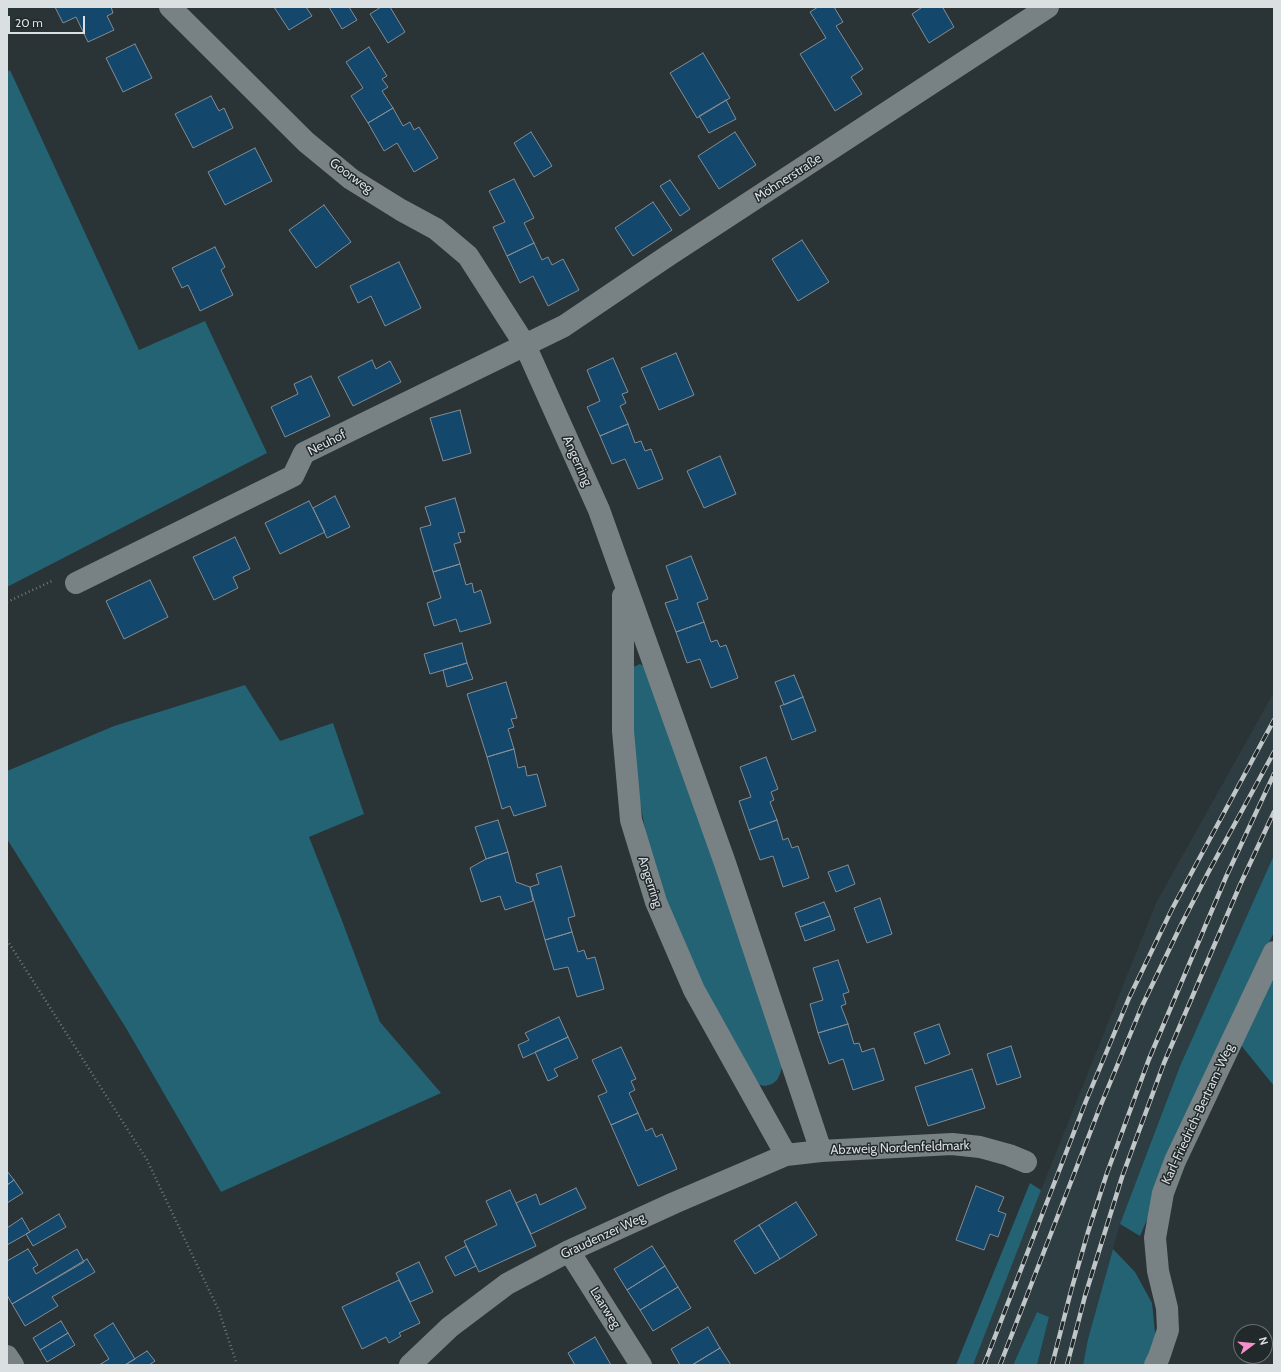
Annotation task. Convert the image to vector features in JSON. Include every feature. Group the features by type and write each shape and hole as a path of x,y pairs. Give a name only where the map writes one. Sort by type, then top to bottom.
{"street":[{"name":"Goorweg","path":"170,7 312,147 351,179 401,210 436,229 468,256 525,345"},
{"name":"Möhnerstraße","path":"525,345 564,326 669,255 1048,7"},
{"name":"Angerring","path":"525,345 599,510 725,863 821,1151"},
{"name":"Neuhof","path":"76,583 293,476 304,453 525,345"},
{"name":"Angerring","path":"623,578 623,731 631,820 656,902 694,990 786,1156"},
{"name":"Karl-Friedrich-Bertram-Weg","path":"1155,1365 1159,1358 1168,1330 1167,1308 1158,1271 1155,1238 1163,1193 1175,1161 1274,952"},
{"name":"Abzweig Nordenfeldmark","path":"821,1151 952,1144 980,1147 1026,1162"},
{"name":"Graudenzer Weg","path":"410,1365 450,1327 507,1284 569,1251 674,1203 786,1156 821,1151"},
{"name":"Laarweg","path":"569,1251 641,1365"},
{"path":"7,1356 13,1365"}],"path":[{"path":"7,602 53,581 76,583"},
{"path":"7,940 148,1160 219,1311 237,1365"}],"shaded area":[{"path":"10,70 139,350 205,321 267,453 7,587 7,72"},
{"path":"640,664 645,667 732,903 782,1067 777,1080 772,1084 765,1086 755,1082 709,1003 664,897 648,845 636,781 631,668"},
{"path":"245,685 280,741 333,723 364,814 309,837 380,1022 441,1093 221,1192 126,1028 7,839 7,771 114,726"},
{"path":"1274,692 1274,855 1180,1066 1120,1224 1088,1339 1083,1365 1037,1365 1049,1317 1037,1312 1013,1365 973,1365 1041,1190 1156,903"},
{"path":"1274,855 1274,932 1223,1043 1140,1236 1120,1224 1180,1066"},
{"path":"1274,973 1274,1086 1240,1044"},
{"path":"1030,1183 1041,1190 973,1365 956,1365"},
{"path":"1113,1249 1135,1272 1152,1303 1156,1341 1145,1365 1083,1365 1088,1339"},
{"path":"1037,1312 1049,1317 1037,1365 1013,1365"}],"building":[{"path":"55,7 111,7 113,13 107,16 114,30 88,42 76,17 63,23"},
{"path":"274,7 306,7 312,16 289,30"},
{"path":"329,7 349,7 357,20 342,29"},
{"path":"381,7 390,7 405,32 388,43 370,14"},
{"path":"818,7 834,7 843,22 836,26 863,69 851,77 862,94 835,111 800,54 826,38 810,12"},
{"path":"921,7 945,7 943,8 954,27 929,43 912,14"},
{"path":"135,44 152,78 123,92 106,58"},
{"path":"369,47 387,76 382,79 388,87 382,91 393,108 368,123 351,96 363,88 346,62"},
{"path":"703,53 730,98 697,118 670,73"},
{"path":"211,96 219,111 224,108 233,128 193,148 175,114"},
{"path":"726,100 736,119 709,133 699,116"},
{"path":"393,108 403,126 410,122 414,130 419,127 438,158 414,172 397,143 384,151 368,123"},
{"path":"531,132 552,166 534,177 514,143"},
{"path":"735,132 756,165 719,189 698,156"},
{"path":"255,148 272,181 225,205 208,172"},
{"path":"514,179 534,218 524,223 534,243 507,256 493,227 505,222 489,191"},
{"path":"670,180 690,209 680,216 660,186"},
{"path":"653,202 672,230 633,256 615,228"},
{"path":"324,205 351,242 316,268 289,230"},
{"path":"802,240 829,282 798,301 772,259"},
{"path":"534,243 542,260 548,257 552,265 563,259 579,290 548,306 533,276 520,283 507,256"},
{"path":"215,247 225,267 221,270 233,295 200,311 188,285 182,288 172,268"},
{"path":"399,262 421,308 385,326 371,296 358,303 350,286"},
{"path":"676,353 694,395 659,410 641,368"},
{"path":"613,358 628,392 622,394 626,403 620,406 628,424 600,436 587,407 600,401 587,370"},
{"path":"372,360 376,369 390,361 401,382 353,406 338,377"},
{"path":"311,376 330,416 285,437 271,407 298,394 294,384"},
{"path":"460,410 471,453 443,461 430,418"},
{"path":"628,424 635,443 641,441 645,451 651,449 663,479 638,489 625,459 612,464 600,436"},
{"path":"720,456 736,494 704,508 687,471"},
{"path":"335,496 350,527 327,538 313,508"},
{"path":"455,498 465,532 458,533 461,542 454,544 460,564 433,572 420,528 431,525 425,507"},
{"path":"309,501 325,532 280,554 265,523"},
{"path":"235,537 250,569 233,577 238,588 214,600 193,557"},
{"path":"691,556 708,599 697,603 704,622 676,632 665,603 678,599 666,566"},
{"path":"460,564 466,585 472,583 474,593 481,590 491,623 460,632 456,619 434,626 427,603 441,598 433,572"},
{"path":"150,580 168,617 124,639 106,601"},
{"path":"704,622 711,642 717,640 720,647 726,645 738,678 711,688 700,659 687,663 676,632"},
{"path":"462,643 467,663 430,674 424,654"},
{"path":"467,663 473,679 447,687 443,670"},
{"path":"794,675 803,697 784,705 775,682"},
{"path":"506,682 517,718 511,719 514,727 508,729 514,749 487,757 467,694"},
{"path":"803,697 816,731 792,740 780,706"},
{"path":"514,749 518,768 525,766 527,776 537,774 546,806 514,816 510,806 502,809 487,757"},
{"path":"766,757 778,789 771,792 774,800 770,802 777,820 749,830 739,801 751,797 740,767"},
{"path":"498,820 508,852 486,859 475,827"},
{"path":"777,820 783,840 788,838 792,848 798,846 809,878 783,887 773,856 760,860 749,830"},
{"path":"508,852 516,882 530,887 533,901 505,910 500,896 481,902 470,868 486,859"},
{"path":"848,865 855,884 836,892 828,872"},
{"path":"561,866 575,916 568,918 572,932 545,940 530,887 539,884 536,874"},
{"path":"880,898 892,934 867,943 854,908"},
{"path":"824,902 830,916 800,927 795,913"},
{"path":"830,916 835,930 805,941 800,927"},
{"path":"572,932 578,952 584,950 587,959 595,957 604,989 577,997 568,967 554,970 545,940"},
{"path":"838,960 849,992 843,994 846,1004 841,1006 848,1024 818,1033 810,1004 823,1000 813,968"},
{"path":"559,1017 568,1037 523,1058 518,1045 529,1040 525,1033"},
{"path":"848,1024 854,1044 859,1043 862,1052 874,1048 884,1080 853,1090 843,1059 829,1064 818,1033"},
{"path":"939,1024 950,1054 925,1064 914,1033"},
{"path":"568,1037 578,1058 554,1069 558,1076 548,1081 535,1052"},
{"path":"1011,1046 1021,1077 997,1085 987,1054"},
{"path":"621,1047 636,1079 631,1081 635,1090 629,1093 638,1113 611,1125 598,1096 607,1092 592,1060"},
{"path":"972,1069 985,1108 928,1126 915,1087"},
{"path":"638,1113 646,1131 652,1128 656,1137 662,1134 677,1169 638,1186 611,1125"},
{"path":"7,1171 14,1180 7,1185"},
{"path":"14,1180 23,1193 7,1203 7,1185"},
{"path":"976,1186 1004,1197 998,1211 1006,1214 998,1237 990,1234 984,1250 956,1240"},
{"path":"576,1188 586,1208 531,1234 516,1203 536,1194 540,1205"},
{"path":"510,1190 536,1246 479,1272 464,1241 497,1225 486,1201"},
{"path":"796,1202 817,1235 780,1259 759,1225"},
{"path":"59,1214 66,1227 33,1246 26,1234"},
{"path":"22,1218 30,1232 7,1245 7,1228"},
{"path":"759,1225 780,1259 755,1274 734,1241"},
{"path":"466,1246 476,1266 455,1276 445,1257"},
{"path":"652,1246 665,1266 627,1290 614,1269"},
{"path":"28,1249 38,1265 33,1268 36,1274 77,1249 84,1262 12,1304 7,1295 7,1261"},
{"path":"87,1259 95,1272 52,1297 58,1306 25,1326 12,1304"},
{"path":"419,1262 433,1292 410,1302 396,1273"},
{"path":"665,1266 678,1287 640,1310 627,1290"},
{"path":"399,1280 420,1323 399,1333 401,1336 389,1343 386,1337 362,1349 342,1307"},
{"path":"678,1287 691,1308 653,1331 640,1310"},
{"path":"61,1321 68,1333 40,1350 33,1338"},
{"path":"113,1323 135,1359 125,1365 99,1365 109,1359 94,1335"},
{"path":"708,1327 720,1348 692,1365 680,1365 671,1349"},
{"path":"68,1333 75,1345 47,1362 40,1350"},
{"path":"595,1337 611,1365 575,1365 568,1353"},
{"path":"720,1348 731,1365 692,1365"},
{"path":"147,1351 155,1361 149,1365 125,1365"}],"railway":[{"path":"984,1365 1086,1101 1129,998 1172,909 1274,720"},
{"path":"1000,1365 1100,1107 1142,1006 1209,871 1274,752"},
{"path":"1052,1365 1088,1232 1107,1173 1149,1059 1226,877 1274,774"},
{"path":"1067,1365 1085,1296 1122,1177 1164,1063 1240,885 1274,812"}]}
